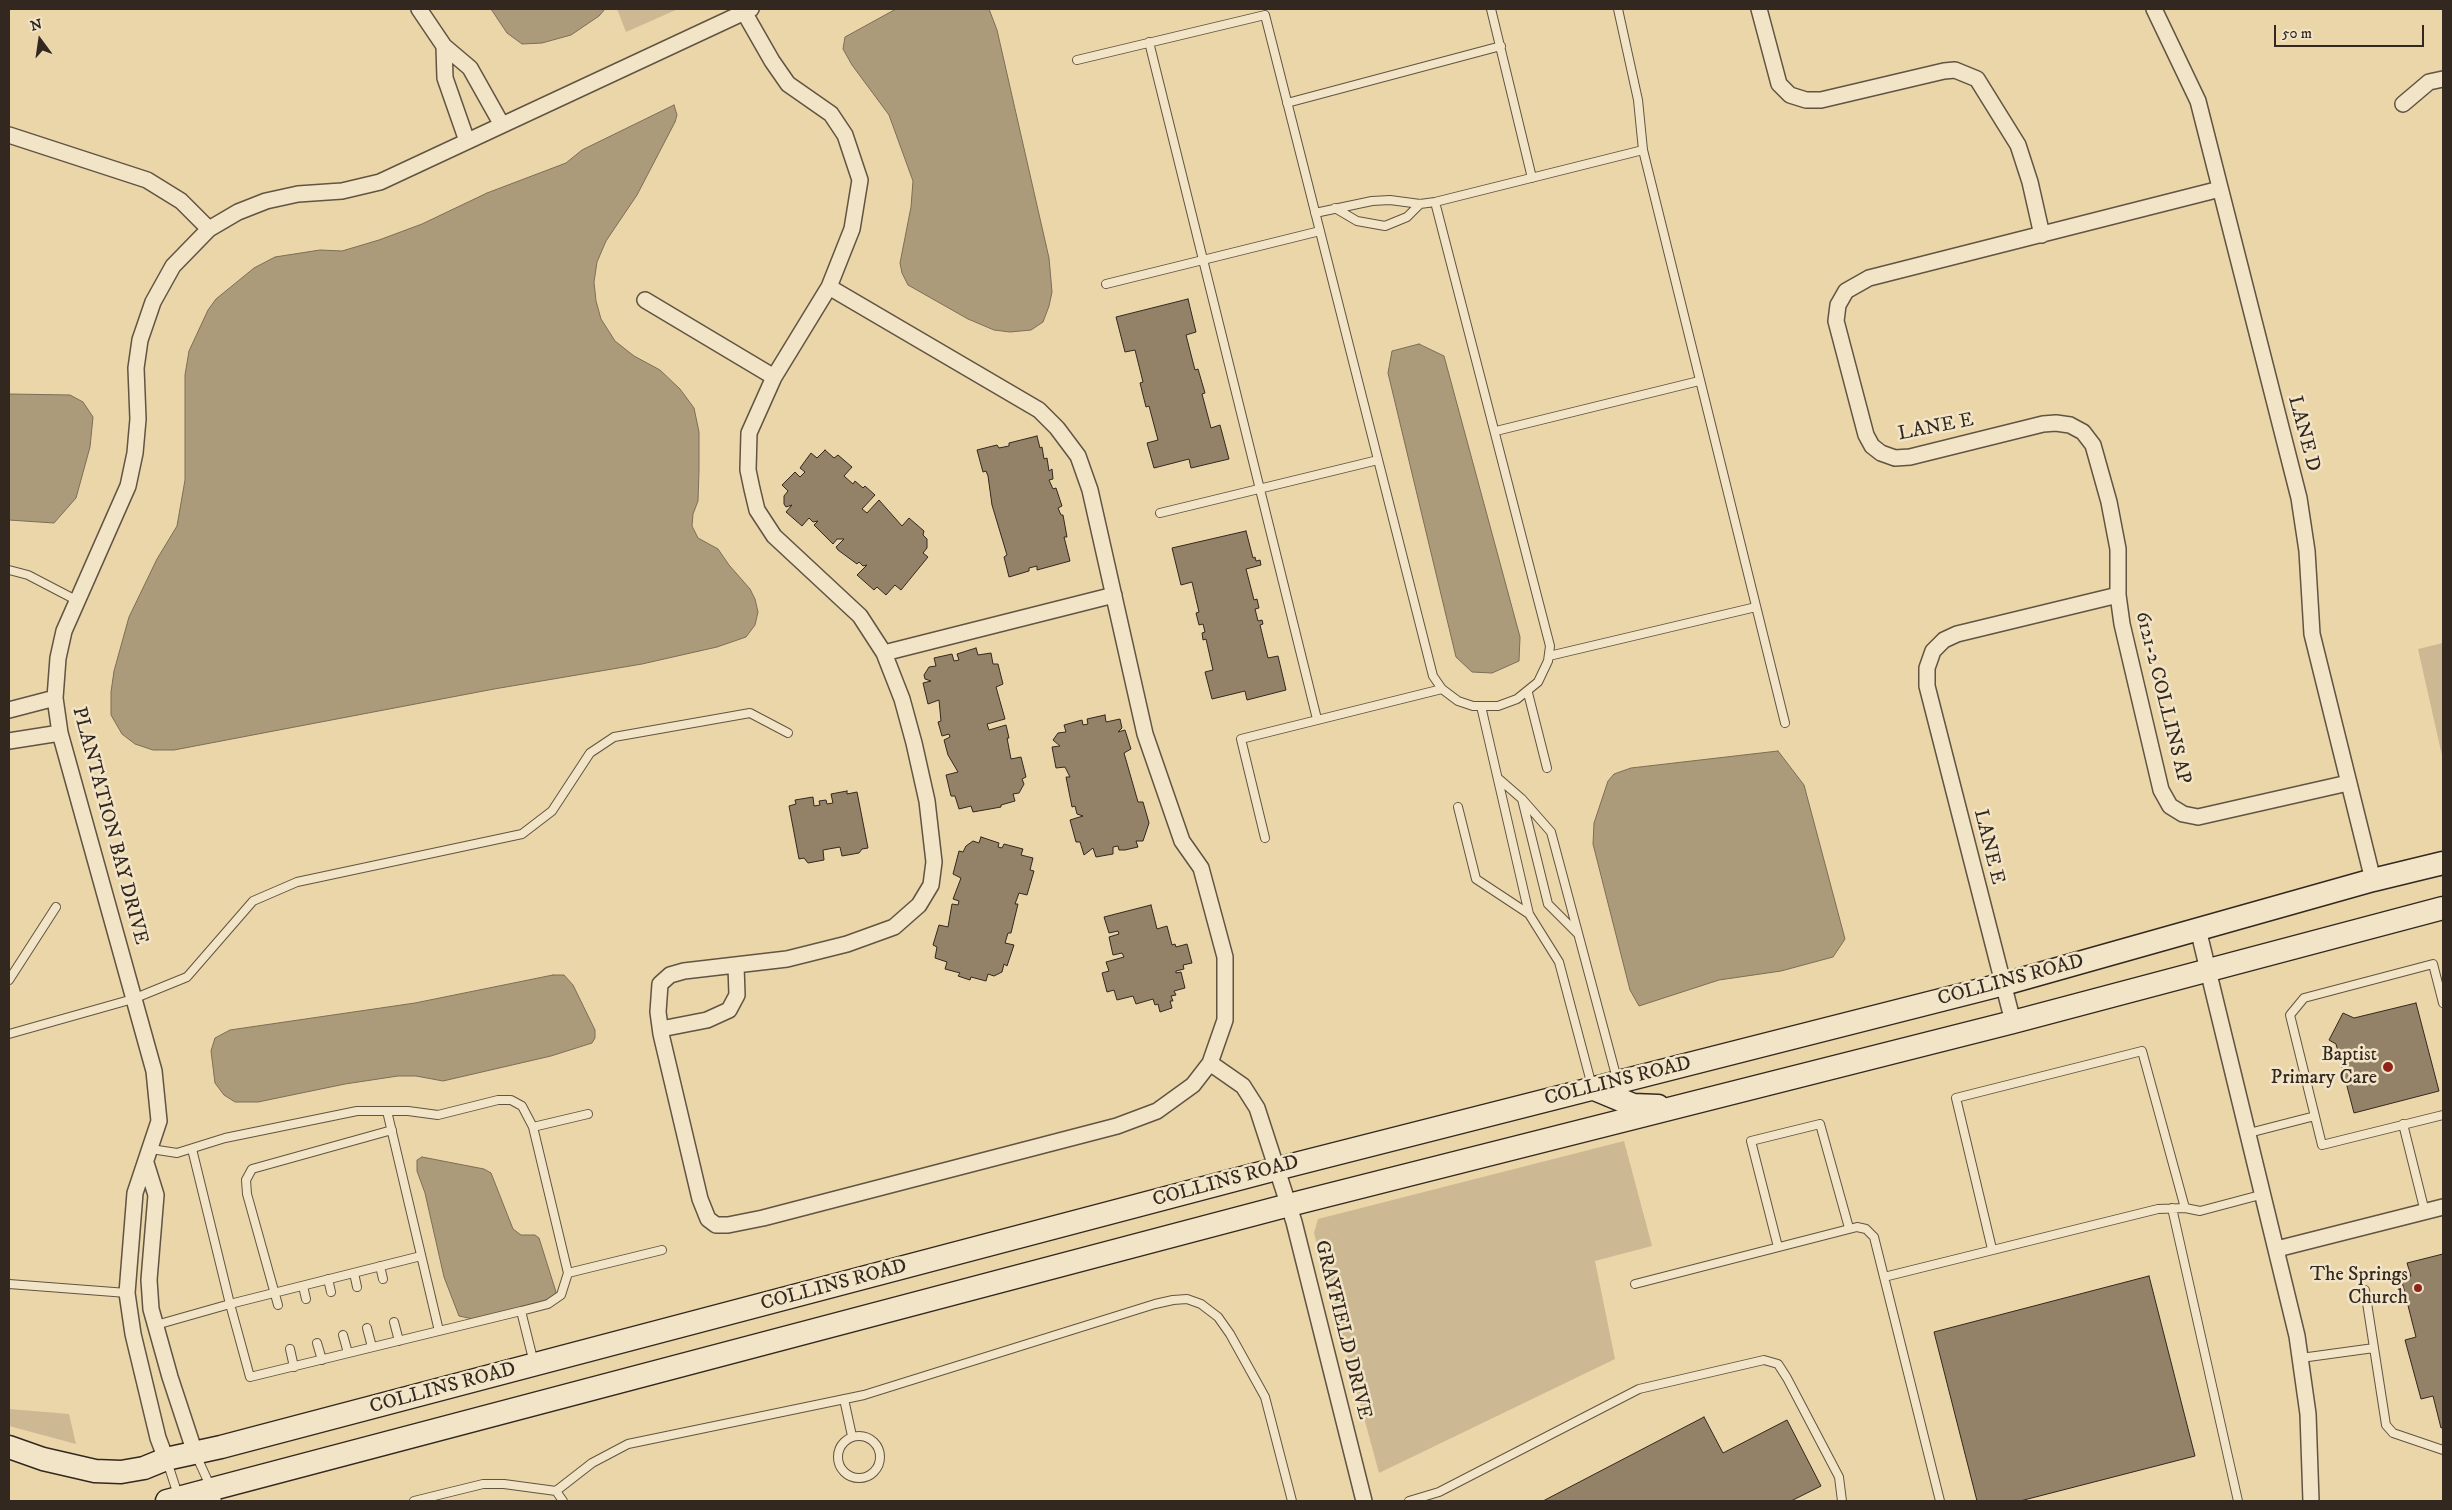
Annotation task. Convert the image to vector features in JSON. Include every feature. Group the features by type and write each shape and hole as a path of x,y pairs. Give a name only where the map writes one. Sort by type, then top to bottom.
{"main road":[{"name":"COLLINS ROAD","path":"9,1447 43,1459 95,1471 121,1472 144,1468 166,1459 535,1365 1276,1169 2004,984 2373,880 2443,863"},
{"name":"COLLINS ROAD","path":"176,1500 215,1496 1289,1205 2013,1022 2443,908"},
{"path":"1592,1088 1632,1105 1675,1108"}],"street":[{"path":"419,9 444,46 470,68 502,125"},
{"path":"1759,9 1779,84 1790,95 1806,100 1821,100 1955,70 1977,79 2018,145 2030,182 2042,235 2220,189"},
{"name":"LANE D","path":"2154,9 2198,101 2299,498 2308,551 2312,634 2373,880"},
{"path":"748,10 764,48 788,84 831,114 845,135 860,180 852,230 829,287 774,376 749,433 748,470 757,510 774,536 860,616 884,654 902,699 926,801 934,862 931,885 919,905 894,927 848,944 804,955 736,966 684,971 670,976 660,984 658,1012 661,1029 700,1199 708,1219 716,1225 763,1218 1117,1126 1157,1111 1193,1085 1210,1063 1225,1020 1225,957 1201,868 1182,841 1145,734 1090,490 1078,456 1057,428 1038,410 829,287"},
{"name":"PLANTATION BAY DRIVE","path":"166,1459 158,1438 132,1334 127,1293 135,1193 160,1121 154,1071 60,733 56,698 58,658 64,631 76,600 128,486 135,453 138,419 136,368 140,340 153,302 173,266 209,229 238,212 266,201 298,194 342,191 380,182 748,10"},
{"path":"444,46 445,78 467,141"},
{"path":"2403,104 2429,82 2443,79"},
{"path":"9,135 147,180 181,201 209,229"},
{"name":"LANE E","path":"2013,1022 1927,686 1927,668 1933,651 1944,640 1957,634 2118,595 2118,548 2109,502 2093,445 2083,432 2070,425 2044,424 1910,457 1894,458 1881,453 1872,446 1866,435 1836,321 1838,304 1846,291 1869,278 2042,235"},
{"path":"645,300 774,376"},
{"path":"884,654 1114,595"},
{"name":"6121-2 COLLINS AP","path":"2118,595 2122,624 2161,790 2170,806 2183,814 2206,815 2348,783"},
{"path":"9,710 56,698"},
{"path":"9,742 60,733"},
{"path":"2198,929 2264,1194 2301,1358 2308,1414 2311,1501"},
{"path":"661,1029 707,1020 729,1010 737,995 736,966"},
{"name":"GRAYFIELD DRIVE","path":"1210,1063 1243,1086 1257,1108 1289,1205 1364,1501"},
{"path":"149,1156 156,1195 149,1280 151,1308 170,1378 195,1453"},
{"path":"2277,1249 2443,1207"}],"lane":[{"path":"1491,9 1532,178"},
{"path":"1618,9 1638,100 1643,150 1785,723"},
{"path":"1077,60 1265,15 1433,676 1442,689 1458,701 1482,706 1508,704 1528,693 1544,672 1549,656 1549,638 1436,202"},
{"path":"1149,42 1317,718"},
{"path":"1287,103 1501,46"},
{"path":"1315,213 1372,201 1390,200 1420,204 1436,202 1643,150"},
{"path":"1335,208 1357,221 1385,226 1407,217 1420,204"},
{"path":"1106,284 1320,231"},
{"path":"1496,431 1699,381"},
{"path":"1160,513 1378,460"},
{"path":"9,570 28,575 76,600"},
{"path":"1549,656 1756,607"},
{"path":"1265,838 1241,739 1317,718 1442,689"},
{"path":"1528,693 1547,768"},
{"path":"1482,706 1529,914 1560,962 1592,1088"},
{"path":"9,1034 134,998 187,977 253,901 297,882 522,834 552,811 590,753 614,737 750,713 788,733"},
{"path":"1500,779 1522,799 1551,832 1618,1082"},
{"path":"1522,799 1548,904 1578,934"},
{"path":"1458,806 1476,879 1529,914"},
{"path":"9,980 56,907"},
{"path":"2443,1003 2433,964 2304,998 2290,1015 2322,1145 2443,1114"},
{"path":"1992,1248 1956,1098 2142,1051 2185,1208"},
{"path":"149,1156 177,1153 192,1148 225,1138 357,1111 438,1114 498,1100 511,1100 522,1106 533,1127 568,1274 561,1295 548,1304 250,1378 192,1148"},
{"path":"387,1111 439,1331"},
{"path":"533,1127 588,1114"},
{"path":"2249,1133 2315,1116"},
{"path":"1778,1247 1751,1141 1820,1124 1848,1228"},
{"path":"2403,1124 2425,1212"},
{"path":"278,1305 247,1194 246,1180 252,1170 392,1130"},
{"path":"1884,1277 1992,1248 2158,1209 2185,1208 2200,1211 2264,1194"},
{"path":"2172,1208 2238,1501"},
{"path":"1635,1284 1848,1228 1862,1227 1872,1234 1940,1501"},
{"path":"568,1274 662,1250"},
{"path":"156,1325 230,1304 421,1256"},
{"path":"380,1266 383,1279"},
{"path":"354,1273 357,1287"},
{"path":"328,1279 331,1292"},
{"path":"9,1284 127,1293"},
{"path":"302,1286 306,1299"},
{"path":"2365,1290 2388,1430 2443,1450"},
{"path":"556,1491 592,1463 628,1444 864,1395 1146,1307 1173,1300 1187,1299 1201,1304 1218,1317 1230,1334 1265,1397 1292,1501"},
{"path":"521,1311 535,1365"},
{"path":"394,1322 399,1341"},
{"path":"367,1328 372,1347"},
{"path":"343,1335 348,1353"},
{"path":"317,1343 322,1360"},
{"path":"2301,1358 2374,1348"},
{"path":"290,1349 294,1366"},
{"path":"1409,1501 1439,1492 1639,1389 1764,1360 1778,1364 1787,1378 1839,1478 1842,1501"},
{"path":"844,1399 852,1436"},
{"path":"859,1435 872,1440 880,1452 879,1465 870,1476 863,1478 849,1476 843,1472 837,1458 841,1445 852,1436 859,1435"},
{"path":"195,1453 215,1496"},
{"path":"166,1459 176,1500"},
{"path":"414,1501 483,1484 504,1484 556,1491 564,1501"}],"shaded area":[{"path":"491,9 605,9 599,16 571,35 542,43 522,44 507,33"},
{"path":"617,9 678,9 626,32"},
{"path":"896,9 989,9 997,30 1049,258 1052,292 1049,306 1043,322 1031,330 1010,332 994,330 968,319 908,285 902,273 900,263 911,207 913,181 889,115 852,65 843,49 845,37"},
{"path":"674,105 677,115 675,122 637,195 606,241 597,262 594,282 596,301 601,319 615,341 634,356 660,370 680,389 694,408 699,432 699,470 698,501 693,514 692,526 698,538 718,549 750,589 755,599 758,612 755,625 746,637 717,647 642,664 494,689 174,750 153,750 135,744 122,734 111,715 111,692 114,671 129,617 157,559 177,526 185,480 185,375 189,351 208,310 216,299 254,268 275,257 320,250 342,251 422,224 487,193 566,163 582,150"},
{"path":"1419,344 1444,356 1520,637 1519,661 1492,673 1472,672 1456,657 1388,373 1392,351"},
{"path":"9,394 70,395 83,402 93,417 90,447 76,498 54,523 9,520"},
{"path":"2443,643 2443,760 2418,649"},
{"path":"1778,751 1804,785 1845,939 1833,957 1781,971 1719,980 1639,1006 1630,990 1593,844 1594,823 1608,781 1614,774 1631,768"},
{"path":"553,975 564,975 573,985 595,1030 595,1038 592,1043 551,1056 443,1081 416,1076 398,1076 345,1084 258,1102 235,1102 224,1095 215,1083 211,1051 215,1038 230,1030 415,1003"},
{"path":"1624,1141 1652,1246 1595,1261 1615,1359 1379,1473 1314,1233 1318,1219"},
{"path":"422,1157 484,1169 491,1173 513,1229 521,1235 535,1235 539,1238 556,1292 554,1297 548,1301 473,1319 459,1316 444,1277 425,1193 417,1171 417,1160"},
{"path":"9,1409 69,1414 76,1444 9,1426"}],"building":[{"path":"1188,299 1196,332 1186,335 1195,370 1198,369 1205,393 1202,394 1211,428 1220,425 1229,459 1191,468 1189,459 1154,468 1147,443 1158,440 1149,406 1146,407 1140,383 1143,382 1135,350 1125,352 1116,317"},
{"path":"1037,436 1040,448 1042,447 1044,459 1047,458 1049,471 1052,469 1053,479 1049,480 1053,489 1056,488 1062,506 1058,508 1061,515 1063,515 1067,537 1064,537 1070,561 1037,570 1037,566 1029,568 1029,571 1009,577 1004,557 1007,555 992,505 988,476 986,471 983,472 977,450 997,445 999,448 1009,446 1009,443"},
{"path":"825,450 834,458 838,455 852,467 844,476 853,484 855,481 863,488 865,486 875,495 862,509 867,513 879,500 902,526 909,518 924,531 923,535 927,539 927,548 923,553 928,557 901,590 895,585 886,595 877,587 874,590 857,575 867,565 863,566 859,562 857,564 836,547 844,539 837,539 833,544 814,525 818,521 813,522 809,518 802,526 786,512 792,505 786,507 784,504 784,496 788,491 782,485 795,472 800,477 805,472 800,468 811,453 817,458"},
{"path":"1246,531 1253,558 1255,557 1256,561 1260,560 1261,565 1246,569 1254,600 1257,599 1259,608 1255,609 1258,621 1262,620 1263,624 1260,625 1268,658 1278,656 1286,690 1247,700 1245,691 1212,699 1205,672 1213,670 1206,639 1203,640 1202,633 1205,632 1203,624 1199,625 1196,613 1199,612 1192,582 1181,585 1172,548"},
{"path":"976,648 978,655 991,653 993,664 998,664 1003,684 996,687 1005,719 987,724 989,730 1006,725 1011,759 1021,757 1026,777 1022,779 1024,784 1019,793 1013,794 1015,801 1001,805 1001,807 973,812 971,806 959,809 955,796 951,796 946,775 958,772 948,755 944,740 950,737 949,734 942,736 938,722 941,721 939,700 928,704 923,683 931,681 925,679 924,675 929,667 936,666 934,658 952,654 954,661 959,660 957,654"},
{"path":"1105,715 1106,722 1120,719 1122,728 1118,732 1125,730 1131,749 1124,753 1138,802 1143,802 1149,823 1143,841 1136,841 1138,847 1119,850 1118,846 1113,847 1113,854 1096,857 1093,848 1084,855 1080,842 1076,842 1070,820 1083,816 1077,814 1075,806 1072,807 1066,777 1070,777 1065,767 1056,768 1052,747 1060,746 1053,740 1058,733 1066,732 1064,725 1082,720 1083,725 1088,724 1087,719"},
{"path":"847,791 847,794 857,792 868,848 862,849 859,853 842,856 840,847 823,850 824,860 808,863 804,858 799,859 789,806 796,804 795,800 813,797 814,806 820,805 819,801 826,800 827,804 833,803 831,794"},
{"path":"981,837 999,843 998,847 1002,848 1004,844 1023,849 1021,855 1033,858 1030,870 1034,871 1027,895 1019,893 1015,904 1018,904 1011,933 1008,933 1005,943 1014,945 1007,966 1004,964 1002,972 994,976 988,974 986,981 971,977 970,980 958,976 960,973 945,969 947,962 935,958 937,947 933,945 939,925 948,927 952,904 958,905 959,901 953,899 961,878 953,874 959,851 963,852 966,846 973,841 979,843"},
{"path":"1151,905 1157,929 1167,926 1172,945 1175,944 1176,947 1187,944 1192,963 1183,965 1184,969 1176,971 1176,973 1181,972 1185,988 1174,991 1176,995 1171,996 1173,1001 1170,1001 1172,1008 1160,1012 1158,1004 1155,1005 1153,999 1136,1004 1133,996 1117,1000 1114,990 1107,992 1102,973 1109,971 1106,962 1124,957 1122,953 1113,955 1109,937 1119,934 1118,931 1109,933 1104,917"},
{"name":"Baptist Primary Care","path":"2416,1003 2439,1091 2354,1113 2336,1044 2329,1040 2343,1013 2354,1018"},
{"path":"2443,1254 2443,1427 2441,1428 2433,1396 2421,1399 2405,1340 2416,1337 2401,1278 2411,1276 2407,1263"},
{"path":"2149,1276 2195,1456 2020,1501 1977,1501 1934,1332"},
{"path":"1704,1417 1723,1453 1787,1420 1821,1486 1791,1501 1543,1501"}],"place":[{"name":"Baptist Primary Care","path":"2388,1067"},
{"name":"The Springs Church","path":"2418,1288"}]}
